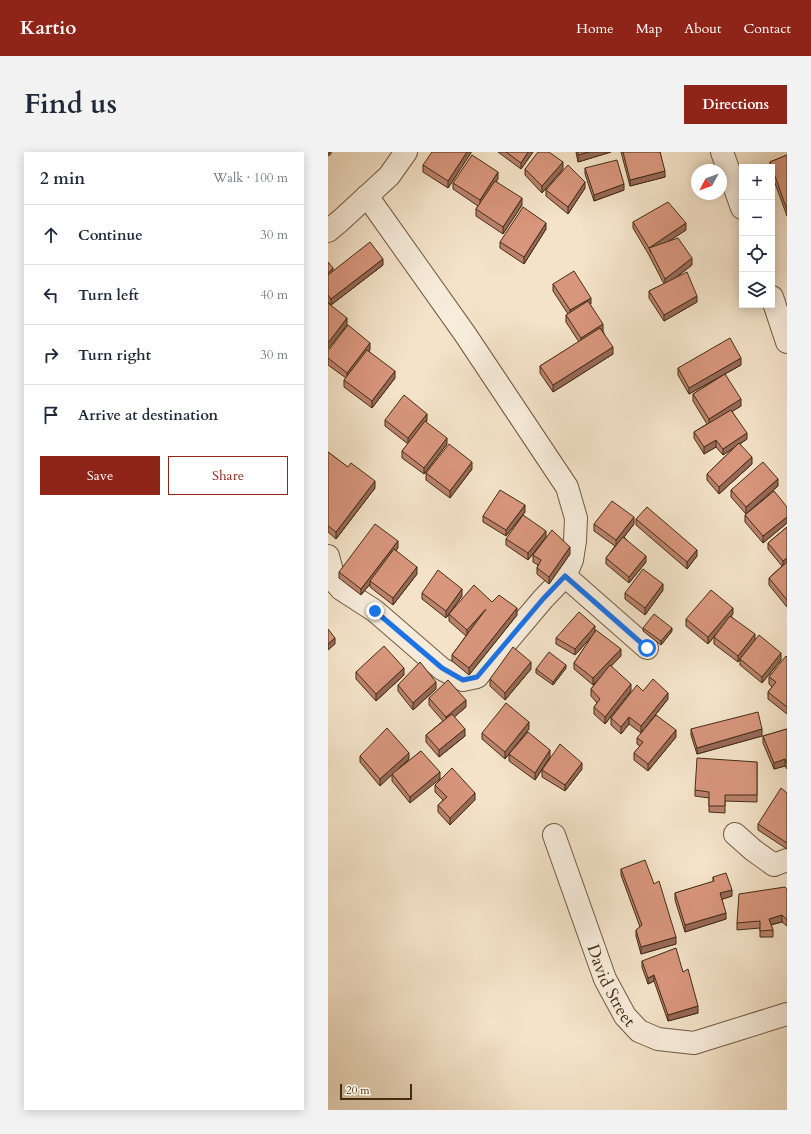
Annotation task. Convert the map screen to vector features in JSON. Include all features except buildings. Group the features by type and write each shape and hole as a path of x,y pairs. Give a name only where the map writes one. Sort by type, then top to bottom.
{"street":[{"path":"328,230 340,221 389,176 406,152"},
{"path":"722,152 739,200"},
{"path":"328,556 335,582 341,589 375,611 442,668 463,680 477,677 543,599 565,576 572,560 575,541 576,518 567,487 465,334 367,196"},
{"path":"775,306 787,342"},
{"path":"565,576 647,648"},
{"path":"735,834 753,850 774,865 787,860"},
{"name":"David Street","path":"554,835 605,979 625,1016 639,1031 658,1039 694,1043 787,1014"}],"route":[{"path":"375,611 442,668 463,680 477,677 543,599 565,576 647,648"}]}
